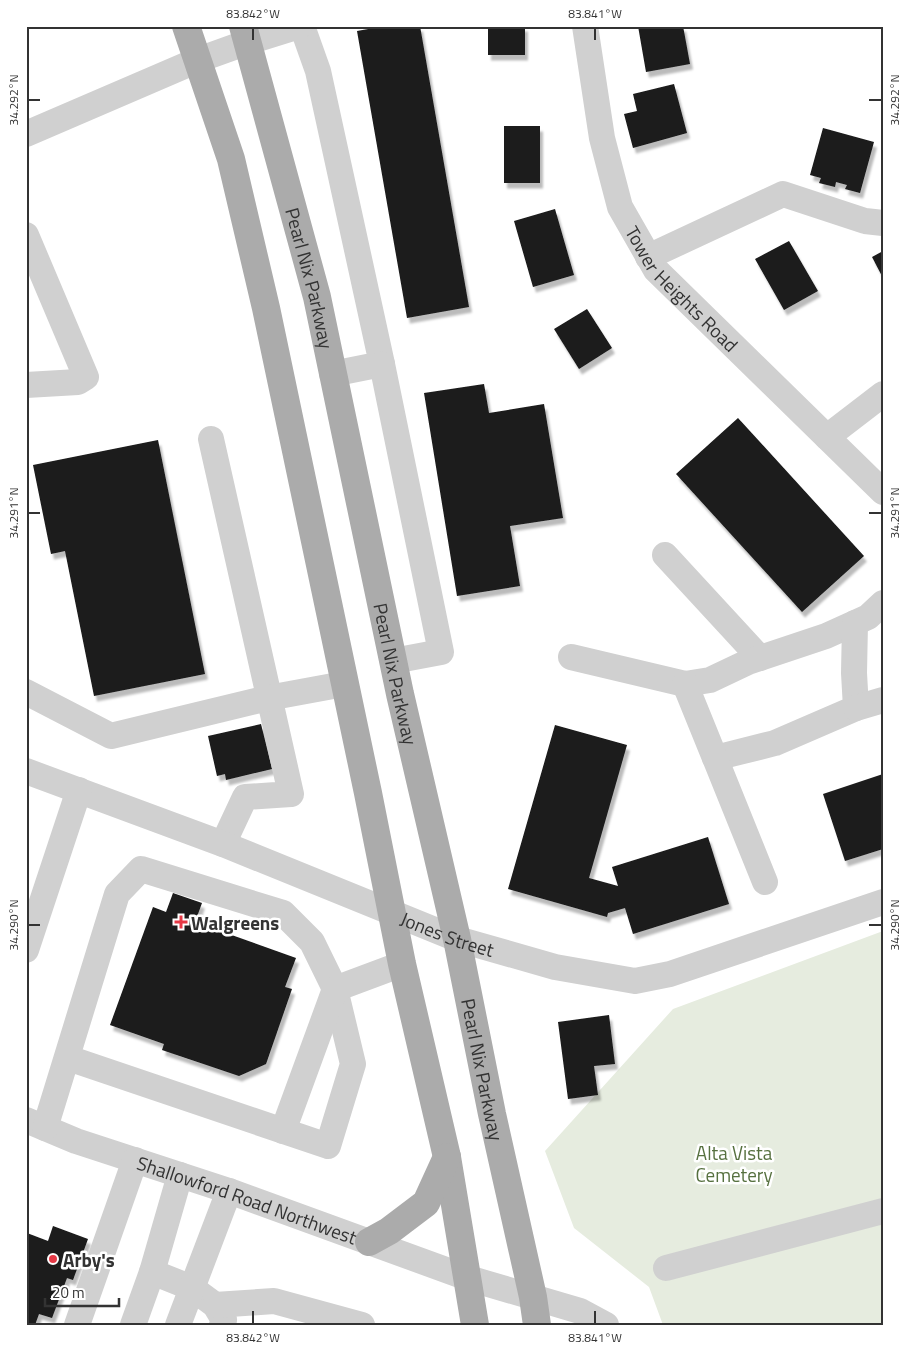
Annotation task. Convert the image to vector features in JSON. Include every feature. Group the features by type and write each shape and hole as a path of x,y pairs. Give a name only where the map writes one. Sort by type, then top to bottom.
{"main road":[{"path":"186,26 231,160 266,308 402,964 448,1157 475,1325"},
{"name":"Pearl Nix Parkway","path":"245,34 317,297 418,778 457,939 492,1114 533,1297 537,1325"},
{"path":"369,1242 389,1231 426,1203 448,1157"}],"street":[{"path":"26,134 198,60 245,34 300,26 318,71 382,364 441,652 393,661"},
{"name":"Tower Heights Road","path":"585,26 602,138 620,207 656,270 883,492"},
{"path":"648,257 783,194 865,221 883,223"},
{"path":"26,235 86,377 78,382 26,385"},
{"path":"332,374 382,364"},
{"path":"827,437 883,394"},
{"path":"211,439 291,794 245,798 223,844"},
{"path":"665,555 760,658"},
{"path":"571,657 685,684 710,680 760,658 826,636 868,617 883,603"},
{"path":"855,623 854,673 856,708"},
{"path":"26,692 111,736 268,698 344,684"},
{"path":"685,684 765,882"},
{"path":"715,758 775,743 856,708 883,700"},
{"name":"Jones Street","path":"26,771 223,844 457,939 555,967 635,981 670,974 883,902"},
{"path":"26,950 79,790"},
{"path":"33,1128 68,1058 117,894 142,869 283,913 312,942 335,989 353,1064 328,1146 68,1058"},
{"path":"282,1131 335,989 402,964"},
{"name":"Shallowford Road Northwest","path":"33,1128 230,1191 468,1278 580,1311 606,1325"},
{"path":"77,1325 135,1160"},
{"path":"133,1325 152,1272 180,1175"},
{"path":"178,1325 230,1191"},
{"path":"666,1268 883,1211"},
{"path":"152,1272 192,1288 219,1315 274,1301 362,1325"}],"green space":[{"name":"Alta Vista Cemetery","path":"883,931 883,1325 663,1325 649,1287 574,1228 545,1151 673,1009"}],"building":[{"path":"385,26 420,26 469,307 407,318 357,31"},
{"path":"488,26 525,26 525,55 488,55"},
{"path":"638,26 683,26 690,64 646,72"},
{"path":"674,84 687,133 633,148 624,114 637,111 633,94"},
{"path":"504,126 540,126 540,183 504,183"},
{"path":"823,128 874,142 860,193 845,189 847,185 836,182 835,187 819,183 821,178 810,175"},
{"path":"555,209 574,275 533,287 514,221"},
{"path":"789,241 818,291 784,310 755,259"},
{"path":"883,251 883,278 872,257"},
{"path":"587,309 612,348 579,369 554,329"},
{"path":"484,384 489,413 544,404 563,518 510,526 520,586 457,596 424,393"},
{"path":"738,418 864,556 802,612 676,474"},
{"path":"158,440 205,674 94,696 65,551 51,554 33,465"},
{"path":"261,724 272,769 226,780 225,774 217,776 208,736"},
{"path":"555,725 627,745 589,878 618,886 612,867 708,837 729,904 633,934 625,908 608,913 607,917 508,889"},
{"path":"883,774 883,849 845,861 823,794"},
{"name":"Walgreens","path":"173,893 202,903 195,922 296,958 285,987 292,989 266,1064 239,1076 162,1050 164,1044 110,1025 153,907 166,912"},
{"path":"609,1015 615,1064 594,1066 598,1095 568,1099 558,1022"},
{"name":"Arby's","path":"53,1226 88,1239 73,1280 67,1278 52,1318 39,1314 35,1325 33,1325 26,1322 26,1237 27,1233 48,1241"}],"place":[{"name":"Walgreens","path":"181,922"},
{"name":"Arby's","path":"53,1259"}]}
